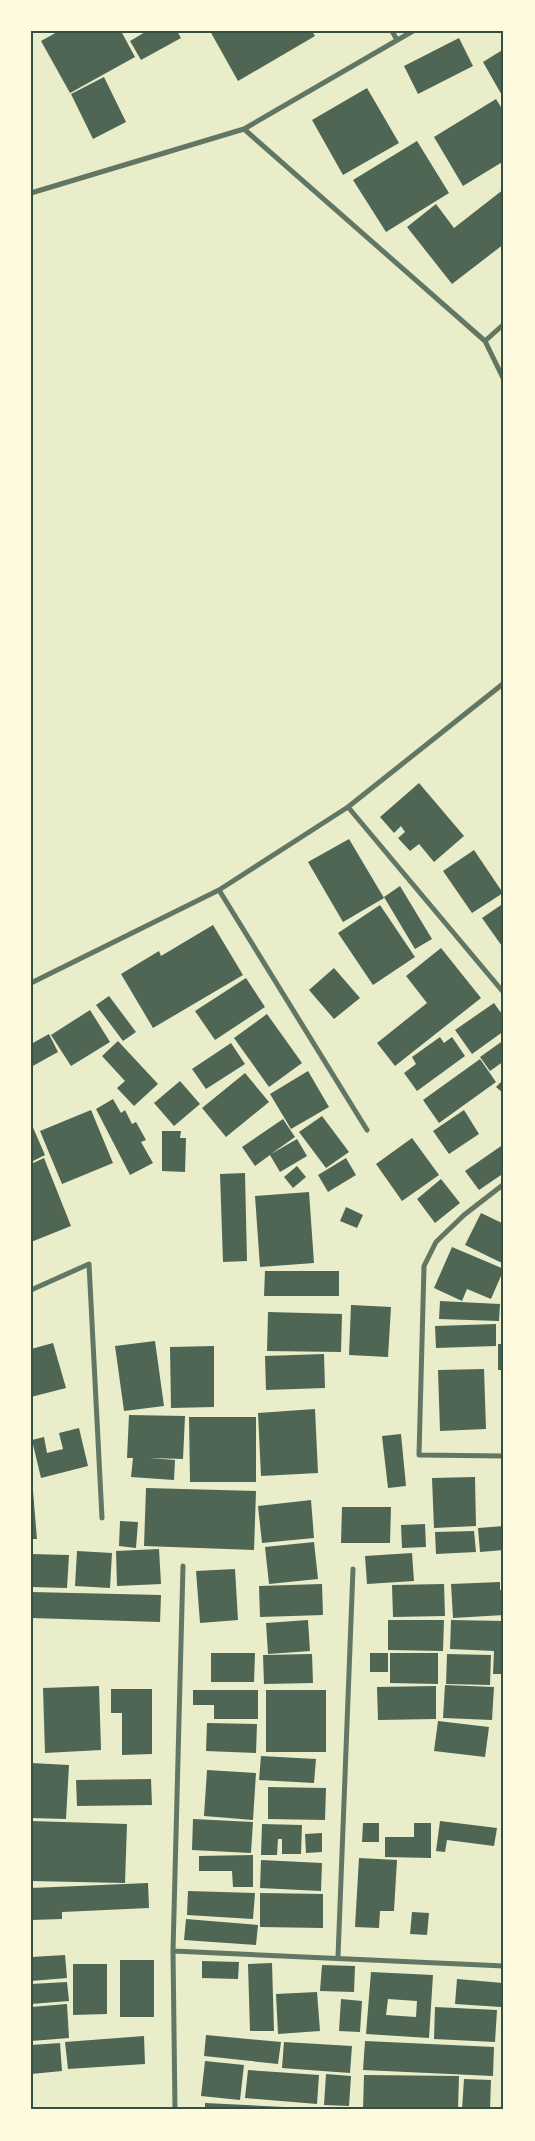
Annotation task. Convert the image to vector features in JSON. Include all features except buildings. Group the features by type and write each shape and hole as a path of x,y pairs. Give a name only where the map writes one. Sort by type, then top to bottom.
{"street":[{"path":"392,31 397,40"},
{"path":"31,194 244,130 413,31"},
{"path":"244,130 485,341 504,380"},
{"path":"485,341 504,324"},
{"path":"31,983 219,890 348,807 504,683"},
{"path":"348,807 504,993"},
{"path":"219,890 367,1130"},
{"path":"504,1184 464,1216 436,1242 424,1266 419,1455 504,1456"},
{"path":"31,1290 89,1264 102,1518"},
{"path":"175,2110 173,1951 182,1566"},
{"path":"338,1957 353,1569"},
{"path":"173,1951 504,1966"}]}
